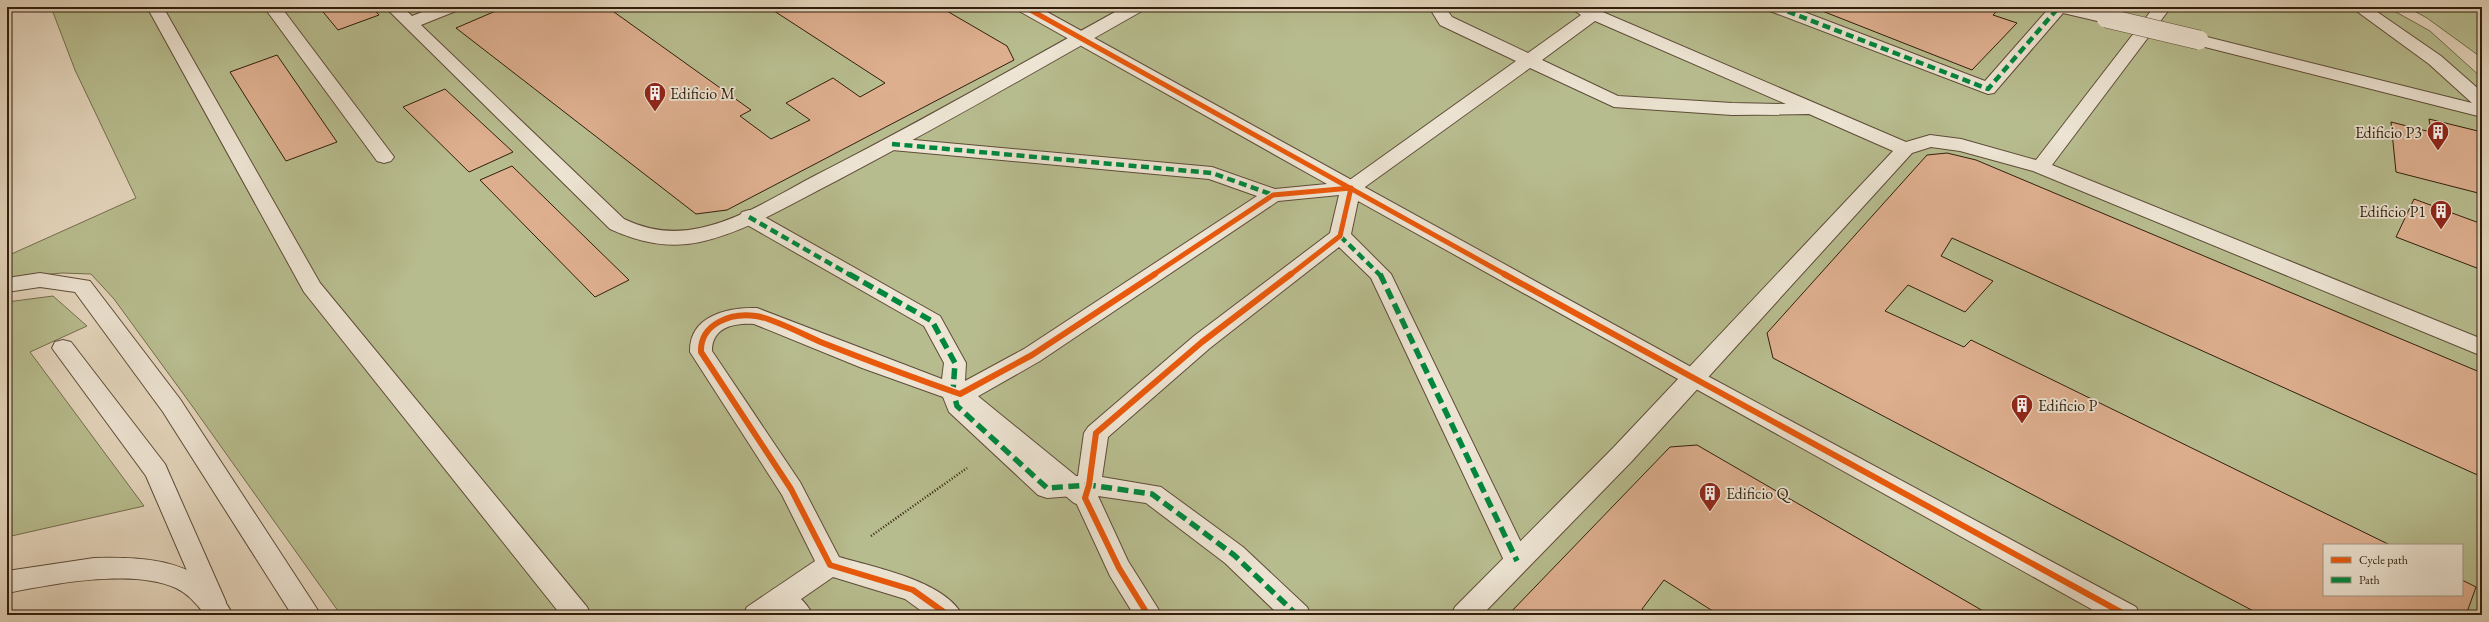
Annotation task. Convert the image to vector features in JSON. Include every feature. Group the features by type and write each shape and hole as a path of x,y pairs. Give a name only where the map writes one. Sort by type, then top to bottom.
{"street":[{"path":"155,7 312,287 577,615"},
{"path":"272,7 384,157"},
{"path":"393,7 623,227 633,233 655,238 678,239 704,236 727,228 749,217 892,144 1136,7"},
{"path":"409,23 450,7"},
{"path":"1025,7 1694,379 2126,615"},
{"path":"1436,7 1446,21 1614,101 1732,109 1814,110"},
{"path":"1776,7 1988,89 2060,7 2199,40 2482,111"},
{"path":"2040,167 2163,7"},
{"path":"2359,7 2435,60 2482,102"},
{"path":"892,144 1212,173 1273,195 1351,188 1530,60 1585,11 1905,149"},
{"path":"1465,615 1694,379 1905,149 1930,141 1961,145 2040,167 2482,348"},
{"path":"1082,490 1096,432 1202,342 1340,236 1351,188"},
{"path":"957,392 1032,355 1273,195"},
{"path":"749,217 932,321 955,363 957,406 999,446 1047,488 1152,494 1234,556 1297,615"},
{"path":"1340,236 1380,274 1517,561"},
{"path":"7,285 40,280 82,286 120,332 239,508 307,615"},
{"path":"948,615 913,590 830,565 792,489 701,352 700,344 704,335 725,319 742,315 757,316 870,362 957,392 1082,490 1119,568 1148,615"},
{"path":"63,348 156,471 216,609"},
{"path":"757,615 790,606 830,565"},
{"path":"7,582 36,575 130,568 181,578 216,609"}],"path":[{"path":"830,565 999,446"}],"green space":[{"path":"51,7 2387,7 2430,31 2482,78 2482,615 341,615 114,299 91,274 62,273 7,278 7,256 136,198 75,70"},
{"path":"2407,7 2482,7 2482,58 2427,18"},
{"path":"53,296 87,326 30,352 144,506 7,537 7,302"},
{"path":"49,612 128,612 131,615 31,615"}],"building":[{"path":"319,7 372,7 379,15 338,30"},
{"name":"Edificio M","path":"505,7 607,7 751,110 740,116 771,139 810,120 786,103 833,78 860,97 885,83 768,7 940,7 1007,46 1014,60 727,210 696,214 456,28"},
{"path":"1812,7 1897,7 1908,11 1913,7 2001,7 1993,15 2017,23 1972,70"},
{"path":"277,55 337,142 286,161 230,72"},
{"path":"445,89 513,152 469,172 403,107"},
{"name":"Edificio P3","path":"2429,119 2482,132 2482,194 2396,172 2391,122 2431,132"},
{"name":"Edificio P","path":"1947,153 1976,160 2482,373 2482,477 1952,238 1941,256 1993,281 1965,312 1908,285 1885,311 1964,347 1971,340 2388,544 2323,544 2323,596 2463,596 2463,580 2476,587 2466,615 2261,615 1773,358 1767,333 1927,155"},
{"path":"512,166 629,280 595,297 480,180"},
{"name":"Edificio P1","path":"2414,199 2482,224 2482,270 2396,237"},
{"name":"Edificio Q","path":"1697,445 1990,615 1719,615 1664,580 1642,609 1651,615 1508,615 1670,447"}],"marked path":[{"path":"1776,7 1988,89 2059,7"},
{"path":"892,144 1212,173 1273,195"},
{"path":"749,217 932,321 955,363 953,391 957,406 1047,488 1089,485 1152,494 1234,555 1297,615"},
{"path":"1340,236 1380,274 1517,561"}],"cycle path":[{"path":"1025,7 1694,379 2126,615"},
{"path":"948,615 913,590 830,565 791,489 701,352 701,342 704,333 718,322 738,317 757,316 870,362 960,394 1032,355 1273,195 1351,188 1340,236 1202,342 1096,433 1089,485 1085,498 1119,568 1148,615"}],"place":[{"name":"Edificio M","path":"655,112"},
{"name":"Edificio P3","path":"2438,152"},
{"name":"Edificio P1","path":"2441,230"},
{"name":"Edificio P","path":"2022,424"},
{"name":"Edificio Q","path":"1710,512"}]}
